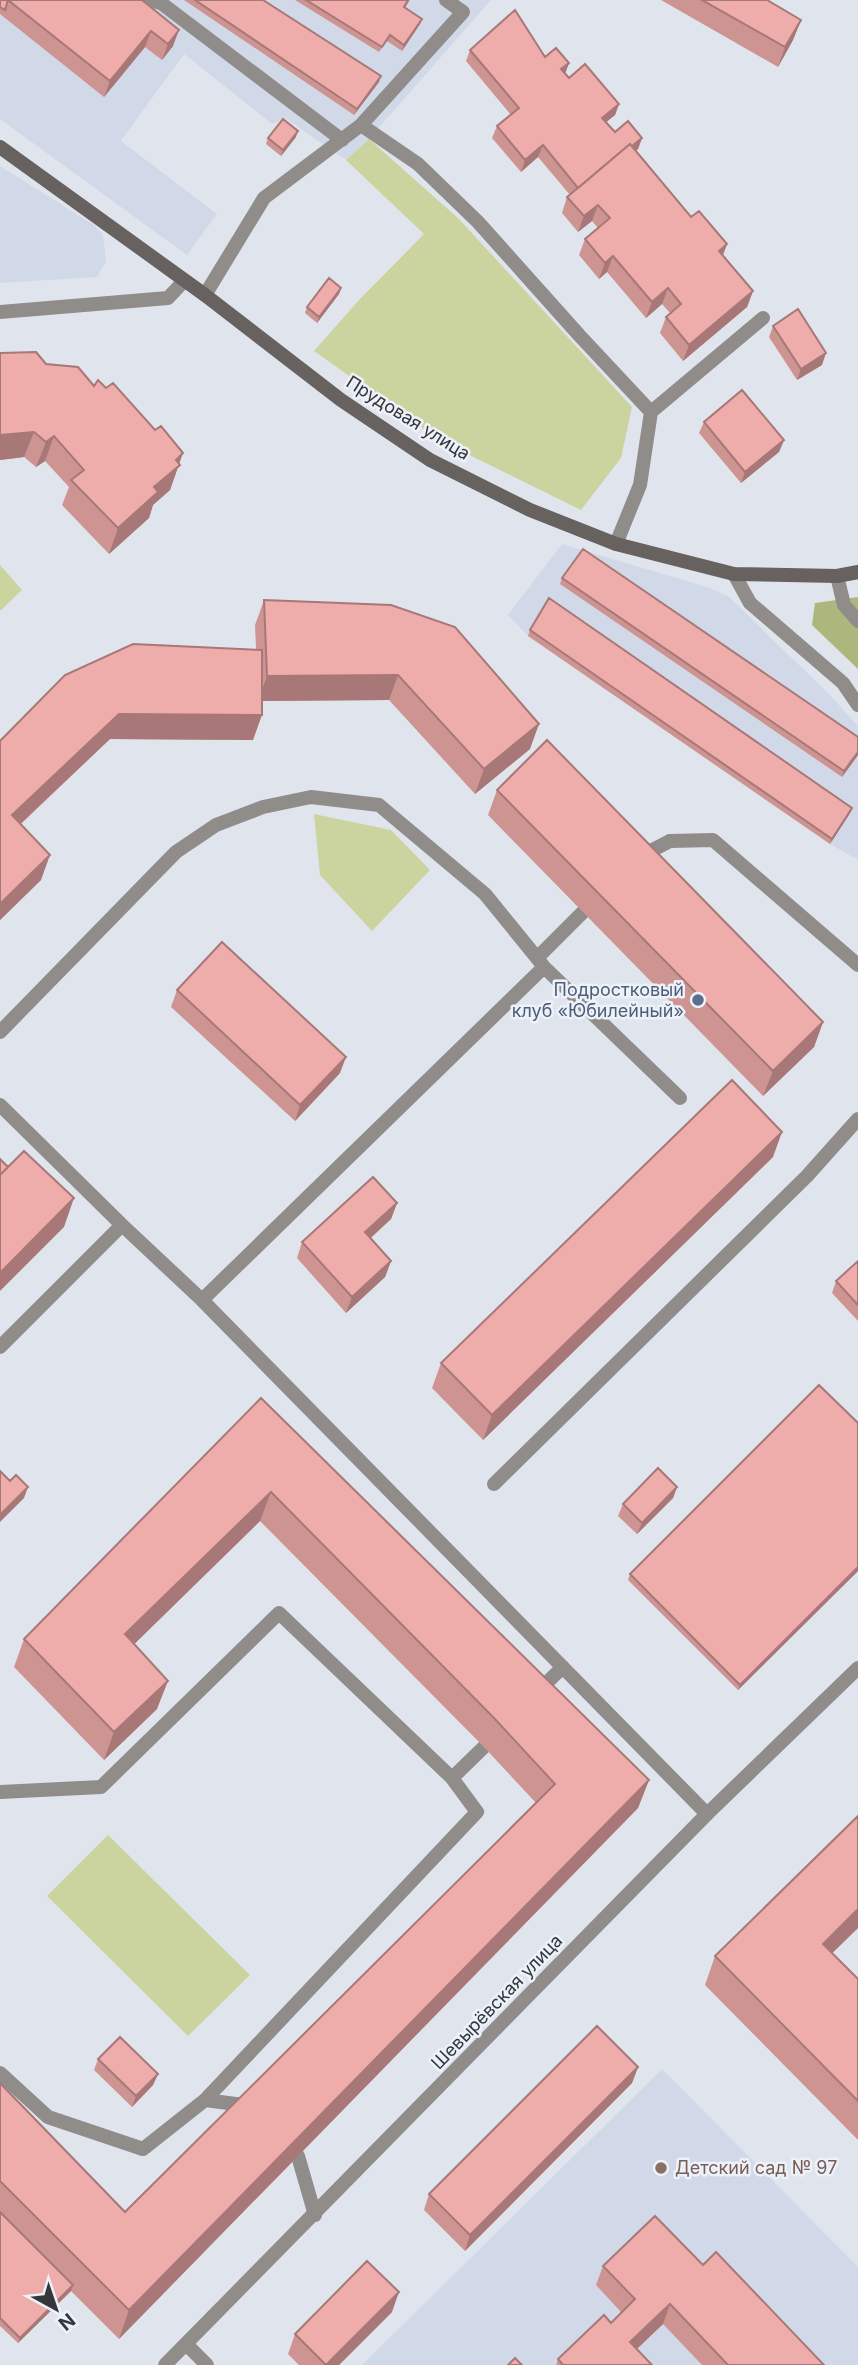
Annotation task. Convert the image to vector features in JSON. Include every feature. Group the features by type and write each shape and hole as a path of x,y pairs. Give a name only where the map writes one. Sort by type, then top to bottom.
{"main road":[{"name":"Прудовая улица","path":"0,147 205,295 341,400 430,460 530,510 616,544 734,574 837,576 858,572"}],"street":[{"path":"148,0 161,3 342,140"},
{"path":"205,295 264,198 362,125 463,12 446,0"},
{"path":"362,125 418,164 478,222 651,412"},
{"path":"0,312 168,298 184,281"},
{"path":"616,544 640,485 651,412 763,318"},
{"path":"734,574 750,603 843,684 858,705"},
{"path":"837,576 844,606 858,621"},
{"path":"0,1032 176,852 216,825 263,807 311,796 379,805 485,894 541,962 680,1098"},
{"path":"632,862 670,841 713,840 858,965"},
{"path":"202,1300 541,962 583,912"},
{"path":"0,1105 202,1300 708,1814"},
{"path":"494,1484 807,1175 858,1119"},
{"path":"0,1347 122,1225"},
{"path":"0,1792 101,1787 279,1613 452,1778 477,1812 205,2100 143,2149 48,2117 0,2073"},
{"path":"529,1700 563,1667"},
{"name":"Шевырёвская улица","path":"165,2365 708,1814 858,1668"},
{"path":"452,1778 484,1747"},
{"path":"205,2100 251,2106"},
{"path":"298,2156 315,2214"},
{"path":"186,2344 206,2365"}],"shaded area":[{"path":"0,0 491,0 369,139 346,160 285,118 272,124 184,54 121,141 217,214 187,255 0,119"},
{"path":"0,166 94,225 103,235 106,261 97,277 0,283"},
{"path":"562,544 707,587 728,596 830,695 858,726 858,860 830,844 528,636 508,615"},
{"name":"Детский сад № 97","path":"662,2069 858,2267 858,2365 362,2365"}],"green space":[{"path":"369,139 459,219 632,407 621,458 581,510 441,441 314,351 358,301 424,234 346,160"},
{"path":"0,565 22,590 0,611"},
{"path":"858,597 858,669 812,625 815,603"},
{"path":"314,814 391,830 430,870 372,931 320,875"},
{"path":"108,1835 250,1975 188,2036 47,1896"}],"building":[{"path":"0,0 8,0 5,10 0,7"},
{"path":"8,0 142,0 179,30 168,44 151,31 110,81"},
{"path":"195,0 263,0 381,76 357,109"},
{"path":"306,0 408,0 404,7 422,19 404,45 390,35 382,47"},
{"path":"702,0 767,0 801,20 785,47"},
{"path":"515,10 545,57 556,48 569,63 561,69 569,78 585,64 619,104 602,118 615,132 628,121 642,138 632,146 630,144 578,188 543,145 525,160 497,126 519,108 470,50"},
{"path":"283,119 298,131 283,150 268,138"},
{"path":"630,144 691,217 699,211 727,244 719,251 753,291 689,345 666,317 681,304 668,288 652,302 613,256 605,263 585,239 610,218 598,205 584,216 567,197"},
{"path":"329,278 341,288 319,317 307,307"},
{"path":"798,309 826,353 801,369 773,326"},
{"path":"36,352 46,364 78,367 94,386 98,380 106,388 113,383 155,430 161,426 183,453 176,460 180,465 154,487 158,492 118,528 71,480 84,470 54,436 46,442 34,432 0,435 0,353"},
{"path":"742,390 784,440 745,472 704,422"},
{"path":"583,549 858,737 858,752 844,771 562,578"},
{"path":"549,598 852,808 832,839 530,630"},
{"path":"264,600 391,605 455,627 539,724 484,769 398,675 267,676"},
{"path":"133,644 262,650 262,715 119,714 12,815 50,855 0,904 0,741 65,675"},
{"path":"547,740 823,1022 773,1071 497,790"},
{"path":"222,942 346,1057 300,1105 177,990"},
{"path":"732,1080 782,1132 492,1415 441,1363"},
{"path":"24,1151 74,1198 0,1273 0,1175"},
{"path":"0,1159 8,1167 0,1175"},
{"path":"373,1177 397,1203 365,1232 391,1261 352,1297 302,1242"},
{"path":"858,1261 858,1305 836,1281"},
{"path":"819,1385 858,1423 858,1567 740,1685 630,1574"},
{"path":"261,1398 649,1780 129,2310 0,2181 0,2083 125,2212 555,1784 494,1718 271,1492 125,1634 168,1681 114,1732 24,1639"},
{"path":"658,1468 677,1487 642,1523 623,1504"},
{"path":"0,1471 10,1481 16,1475 28,1487 0,1515"},
{"path":"858,1816 858,1909 823,1944 858,1979 858,2101 715,1956"},
{"path":"597,2026 638,2067 470,2235 429,2194"},
{"path":"120,2037 158,2074 136,2096 98,2059"},
{"path":"0,2212 73,2285 20,2338 0,2318"},
{"path":"655,2216 703,2265 716,2252 824,2365 728,2365 670,2304 630,2342 652,2365 563,2365 558,2359 604,2315 611,2323 635,2299 603,2266"},
{"path":"367,2261 399,2292 326,2365 295,2334"},
{"path":"515,2358 522,2365 508,2365"}],"place":[{"name":"Подростковый клуб «Юбилейный»","path":"698,1000"},
{"name":"Детский сад № 97","path":"661,2168"}]}
